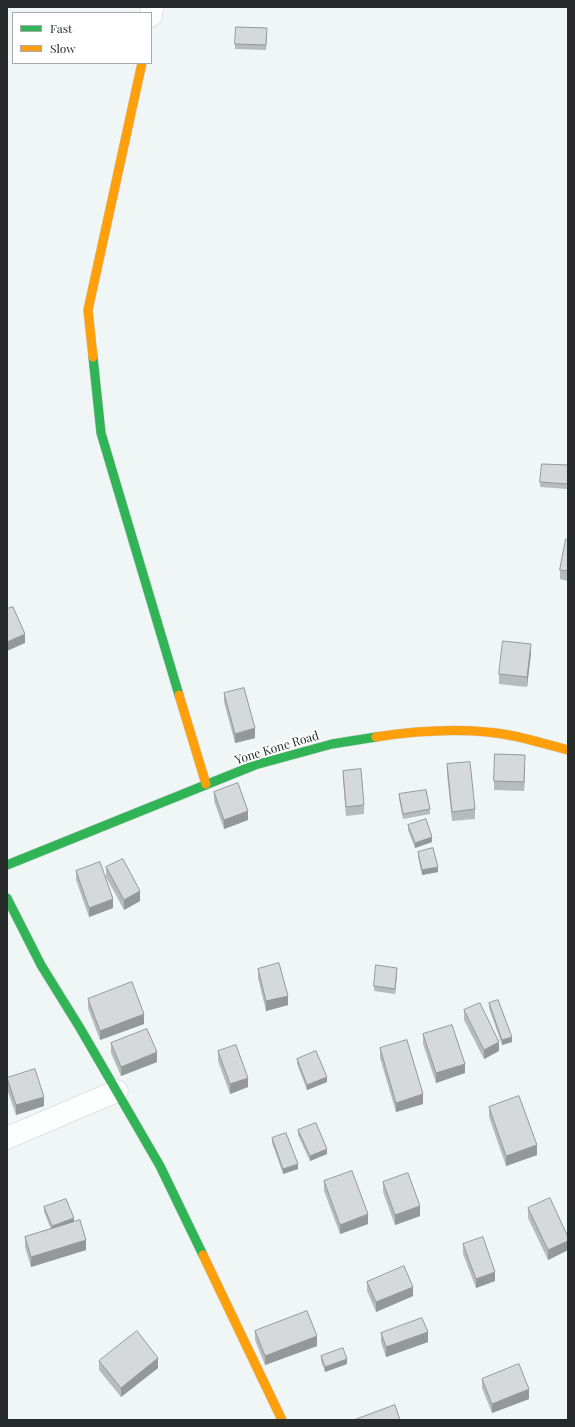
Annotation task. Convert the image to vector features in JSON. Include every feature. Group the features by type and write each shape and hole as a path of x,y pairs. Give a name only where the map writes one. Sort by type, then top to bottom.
{"street":[{"path":"142,64 88,310 101,433 206,784"},
{"name":"Yone Kone Road","path":"7,865 255,765 332,744 401,733 461,730 514,736 568,750"},
{"path":"7,898 41,965 117,1091 160,1166 282,1420"},
{"path":"7,1138 117,1091"}],"building":[{"path":"236,27 267,28 266,45 235,44"},
{"path":"542,464 568,465 568,484 540,482"},
{"path":"566,539 568,539 568,571 560,570"},
{"path":"13,607 25,634 7,642 7,609"},
{"path":"503,641 531,644 527,677 499,674"},
{"path":"244,688 255,728 235,734 224,693"},
{"path":"495,754 525,755 524,782 494,781"},
{"path":"470,762 475,809 452,812 447,764"},
{"path":"361,769 364,805 346,807 343,771"},
{"path":"238,783 248,811 224,820 214,792"},
{"path":"426,790 430,809 403,814 399,794"},
{"path":"426,819 432,837 415,843 408,825"},
{"path":"433,848 438,867 422,870 418,852"},
{"path":"123,859 140,891 124,900 106,867"},
{"path":"100,862 113,899 89,908 76,871"},
{"path":"279,963 288,996 266,1001 258,969"},
{"path":"376,965 397,968 395,989 374,986"},
{"path":"132,982 144,1014 100,1031 88,999"},
{"path":"498,1000 512,1037 502,1040 489,1003"},
{"path":"480,1003 499,1042 484,1050 464,1010"},
{"path":"452,1025 465,1064 436,1073 423,1034"},
{"path":"147,1029 157,1052 121,1067 111,1043"},
{"path":"407,1040 423,1094 396,1103 380,1048"},
{"path":"236,1045 248,1078 230,1084 218,1051"},
{"path":"316,1051 327,1077 307,1085 297,1059"},
{"path":"35,1069 44,1097 16,1105 7,1078"},
{"path":"519,1096 537,1145 506,1156 489,1107"},
{"path":"316,1123 327,1149 310,1156 298,1130"},
{"path":"286,1133 298,1164 283,1169 272,1138"},
{"path":"352,1171 368,1214 340,1225 324,1181"},
{"path":"408,1173 420,1206 395,1215 383,1182"},
{"path":"550,1198 568,1237 568,1241 548,1250 528,1208"},
{"path":"66,1199 74,1218 52,1226 44,1207"},
{"path":"80,1220 86,1240 31,1257 25,1237"},
{"path":"483,1237 495,1272 476,1279 463,1244"},
{"path":"404,1266 413,1287 376,1302 367,1282"},
{"path":"307,1311 317,1336 265,1356 255,1331"},
{"path":"422,1318 428,1332 386,1347 381,1333"},
{"path":"137,1331 158,1358 121,1388 99,1361"},
{"path":"343,1348 347,1359 325,1367 321,1356"},
{"path":"519,1364 529,1389 492,1404 482,1379"},
{"path":"395,1405 400,1420 354,1420"}],"traffic: fast":[{"path":"93,357 101,433 179,695"},
{"path":"7,865 255,765 332,744 376,737"},
{"path":"7,898 41,965 80,1028 160,1166 203,1255"}],"traffic: slow":[{"path":"93,357 88,310 142,64"},
{"path":"179,695 206,784"},
{"path":"376,737 445,730 480,731 514,736 568,750"},
{"path":"203,1255 282,1420"}]}
